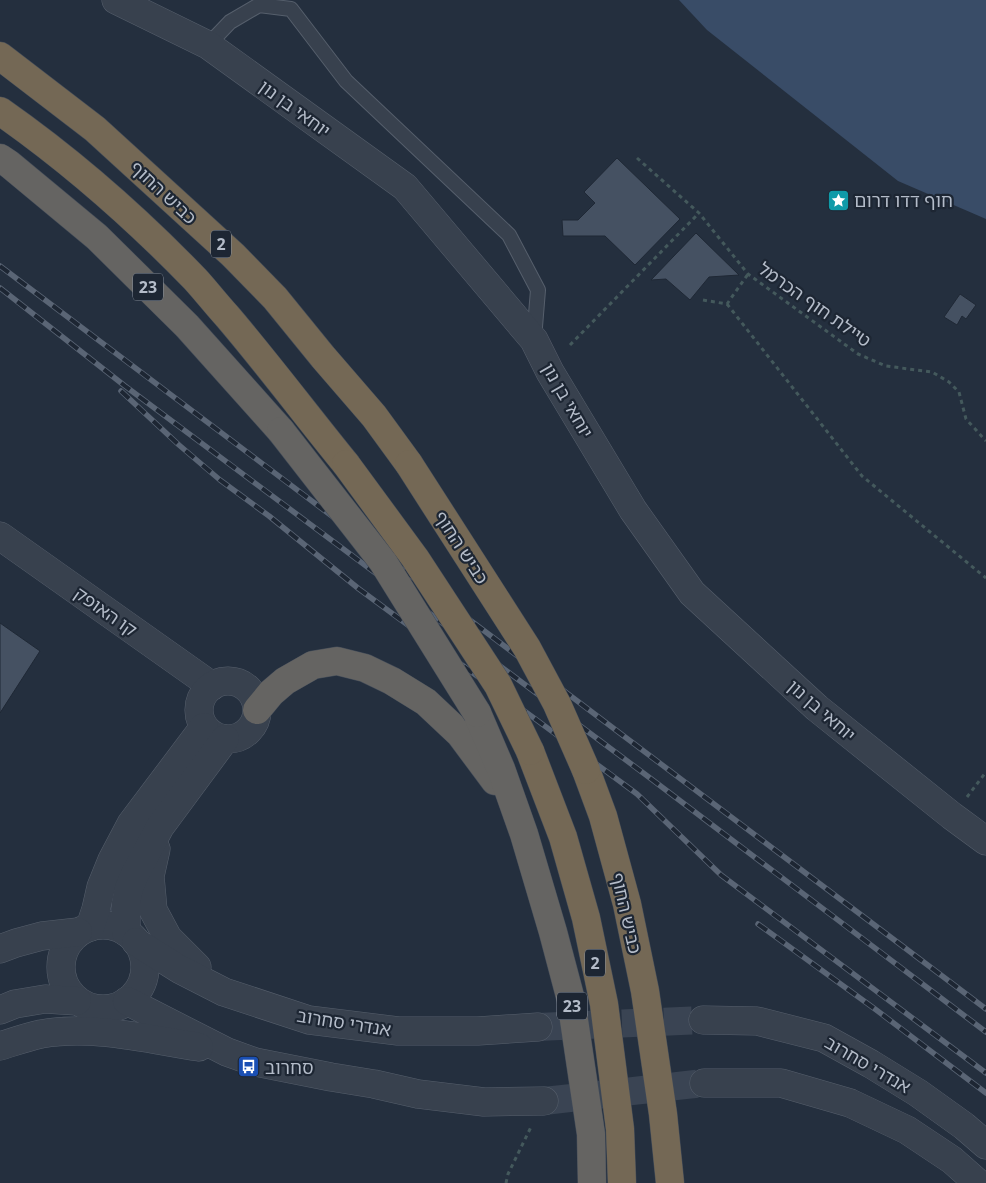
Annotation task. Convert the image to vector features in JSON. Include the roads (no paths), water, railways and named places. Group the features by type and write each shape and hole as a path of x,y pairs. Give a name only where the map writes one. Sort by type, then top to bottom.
{"highway":[{"name":"כביש החוף","path":"0,56 95,129 233,255 275,298 374,416 409,464 526,648 557,704 586,770 603,816 626,904 645,991 663,1114 670,1183"},
{"name":"2","path":"0,110 92,181 196,280 250,343 346,464 415,558 498,685 530,751 563,837 586,918 604,1004 620,1128 622,1183"},
{"name":"23","path":"0,158 97,237 187,326 282,431 383,562 478,713 501,769 524,834 571,1000 591,1134 592,1183"},
{"path":"257,710 271,693 285,681 312,665 337,661 365,668 392,681 426,702 460,734 497,784 524,834"},
{"path":"663,1114 680,1183"}],"street":[{"name":"יוחאי בן נון","path":"116,0 208,45 405,188 534,340 550,372 633,510 692,593 817,708 986,841"},
{"name":"קו האופק","path":"0,536 212,686"},
{"path":"228,681 245,687 251,693 257,710 251,728 235,738 214,733 201,722 199,706 201,699 212,686 228,681"},
{"path":"131,937 126,903 129,888 160,827 214,733"},
{"path":"0,950 16,943 42,936 84,930 102,925 114,926 131,937 142,953 145,966 143,980 137,992 115,1008 102,1010 89,1008 77,1001 68,992 62,980 60,966 63,954 69,942 84,930 96,908 100,887 131,824 214,733"},
{"path":"160,827 150,876 153,910 168,938 224,992"},
{"name":"אנדרי סחרוב","path":"131,937 179,969 224,992 309,1020 398,1030 478,1032 538,1027"},
{"path":"0,1010 14,1004 45,999 77,1001"},
{"path":"127,1001 227,1052 255,1062 418,1094 484,1102 544,1101"},
{"name":"אנדרי סחרוב","path":"703,1020 757,1021 824,1038 918,1093 964,1126 986,1145"},
{"path":"0,1046 41,1034 92,1032 115,1033 227,1052"},
{"path":"704,1083 781,1083 850,1103 907,1130 952,1160 978,1183"}],"lane":[{"path":"208,45 230,22 258,4 292,10 346,81 509,235 538,290 534,340"}],"water":[{"path":"679,0 986,0 986,219 898,181 707,30"}],"tunnel":[{"path":"538,1027 703,1020"},
{"path":"544,1101 704,1083"}],"railway":[{"path":"0,266 986,1009"},
{"path":"0,288 125,386 650,778 986,1032"},
{"path":"121,391 220,480 269,516 359,589 637,794 721,875 986,1073"},
{"path":"758,924 986,1093"}],"place":[{"name":"חוף דדו דרום","path":"838,200"},
{"name":"סחרוב","path":"249,1067"}]}
